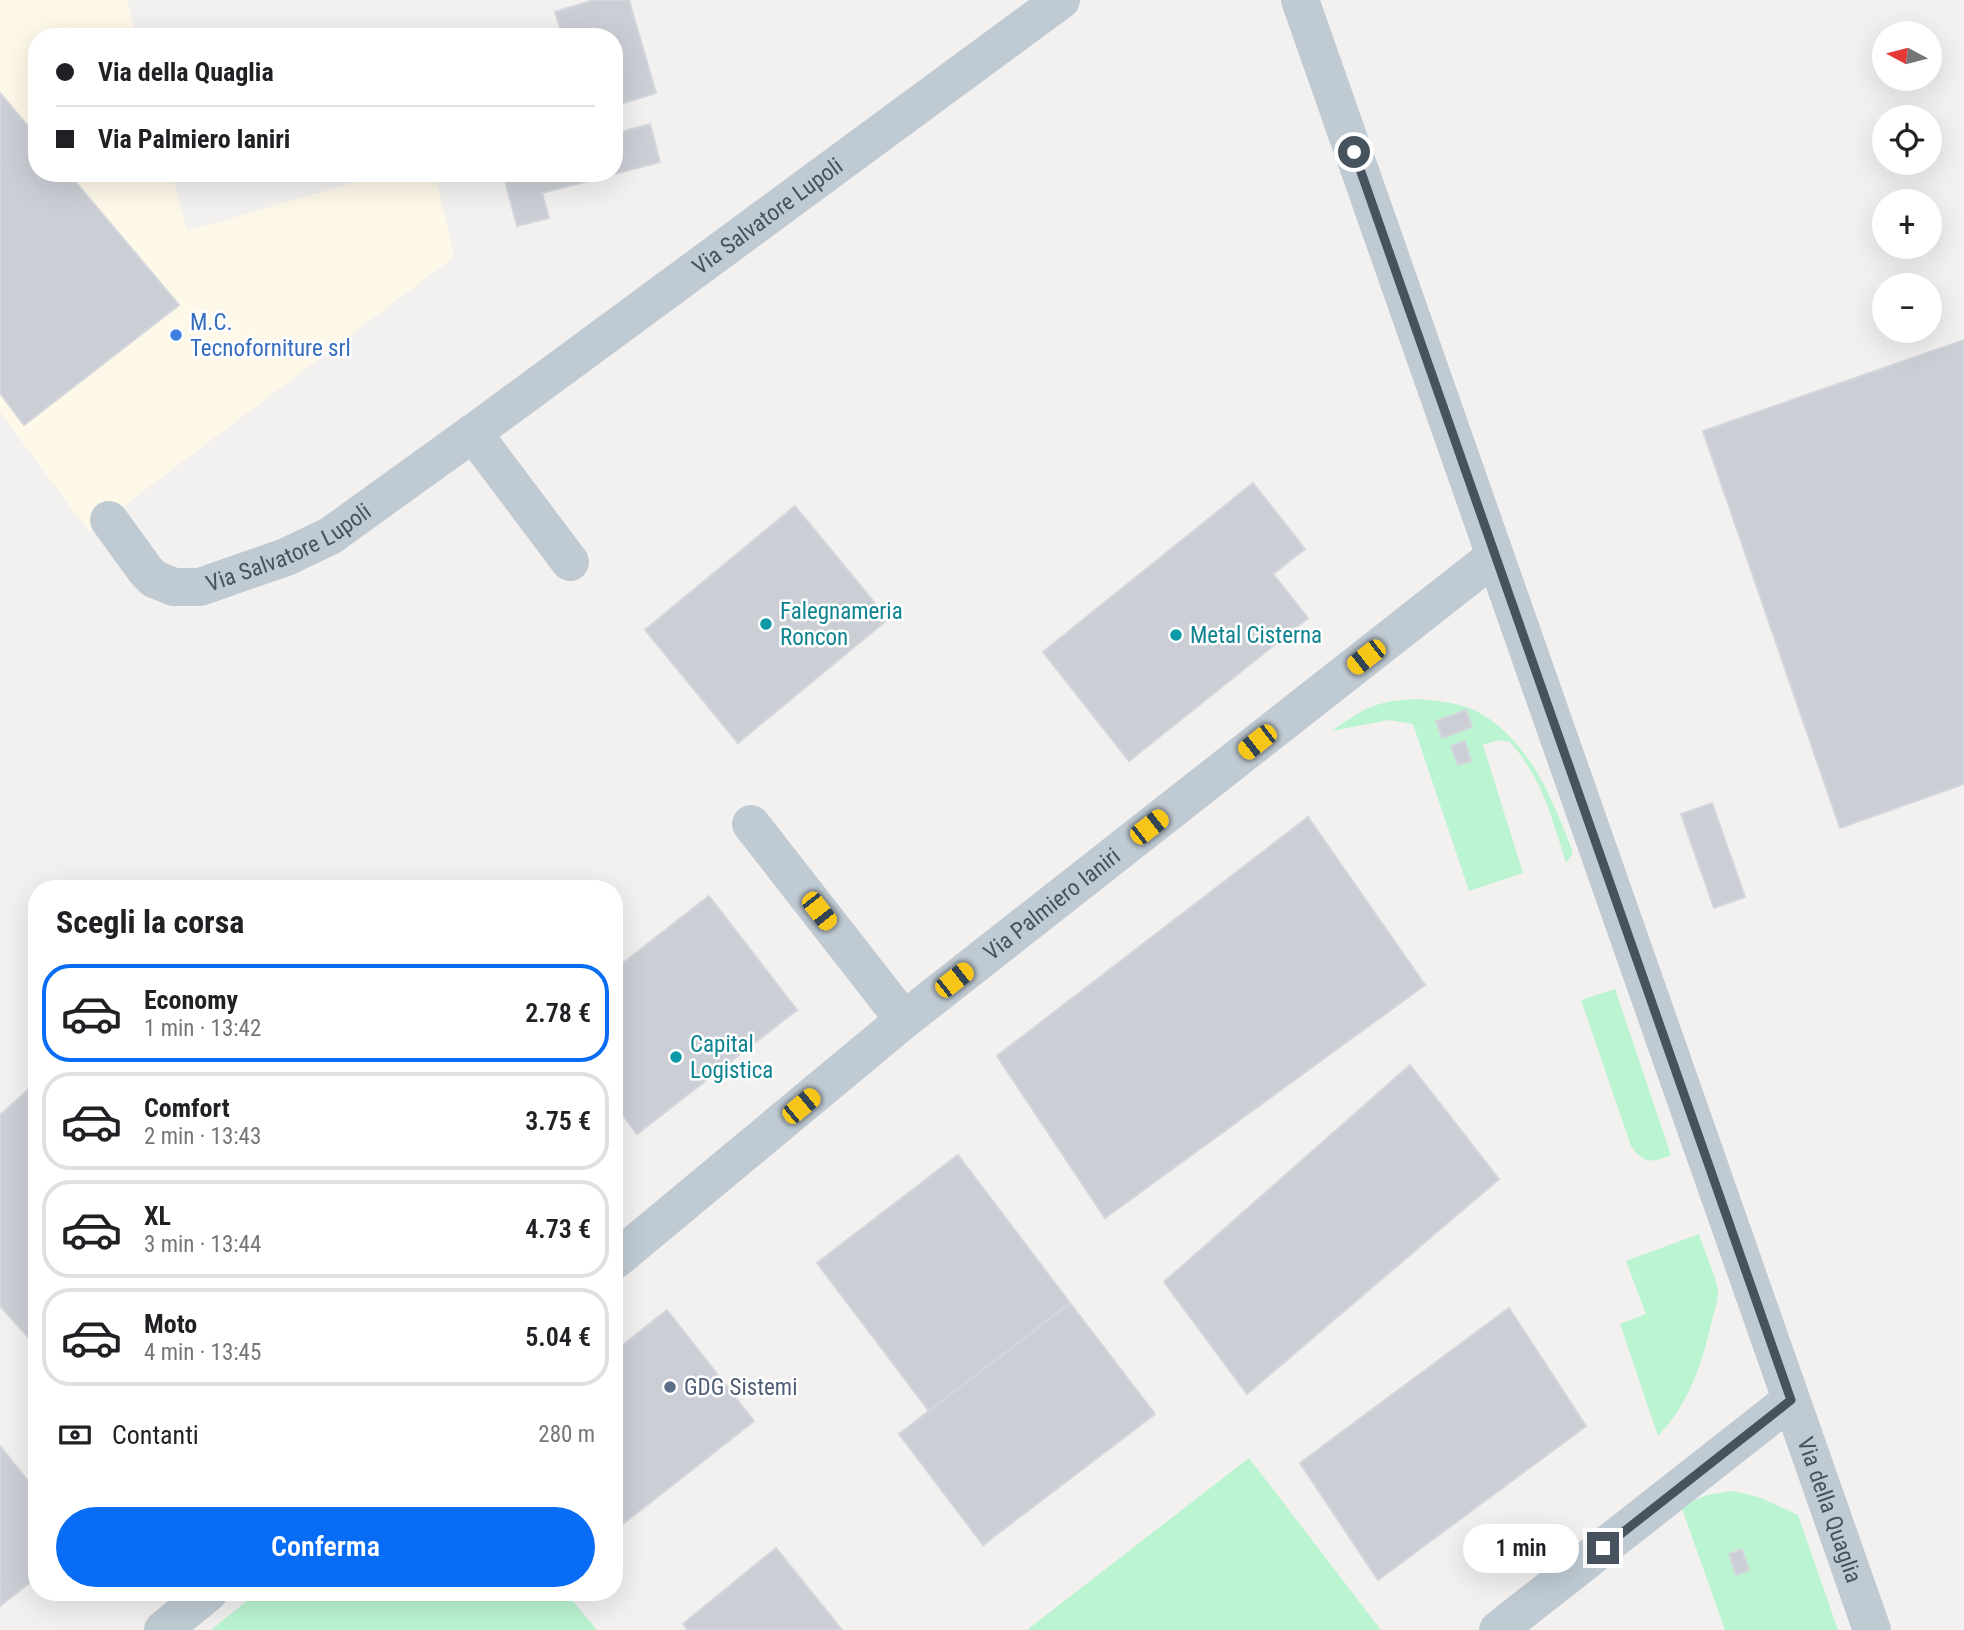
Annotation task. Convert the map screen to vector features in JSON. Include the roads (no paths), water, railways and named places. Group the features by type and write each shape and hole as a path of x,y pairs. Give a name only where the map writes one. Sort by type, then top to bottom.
{"street":[{"name":"Via Salvatore Lupoli","path":"109,520 153,579 174,587 200,587 286,557 330,536 1061,0"},
{"name":"Via della Quaglia","path":"1300,0 1872,1630"},
{"path":"473,433 570,562"},
{"name":"Via Palmiero Ianiri","path":"623,1254 904,1020 1495,556"},
{"path":"751,824 904,1020"},
{"path":"1498,1630 1791,1400"},
{"path":"163,1630 198,1601"}],"place":[{"name":"M.C. Tecnoforniture srl","path":"176,335"},
{"name":"Falegnameria Roncon","path":"766,624"},
{"name":"Metal Cisterna","path":"1176,635"},
{"name":"Capital Logistica","path":"676,1057"},
{"name":"GDG Sistemi","path":"670,1387"}]}
